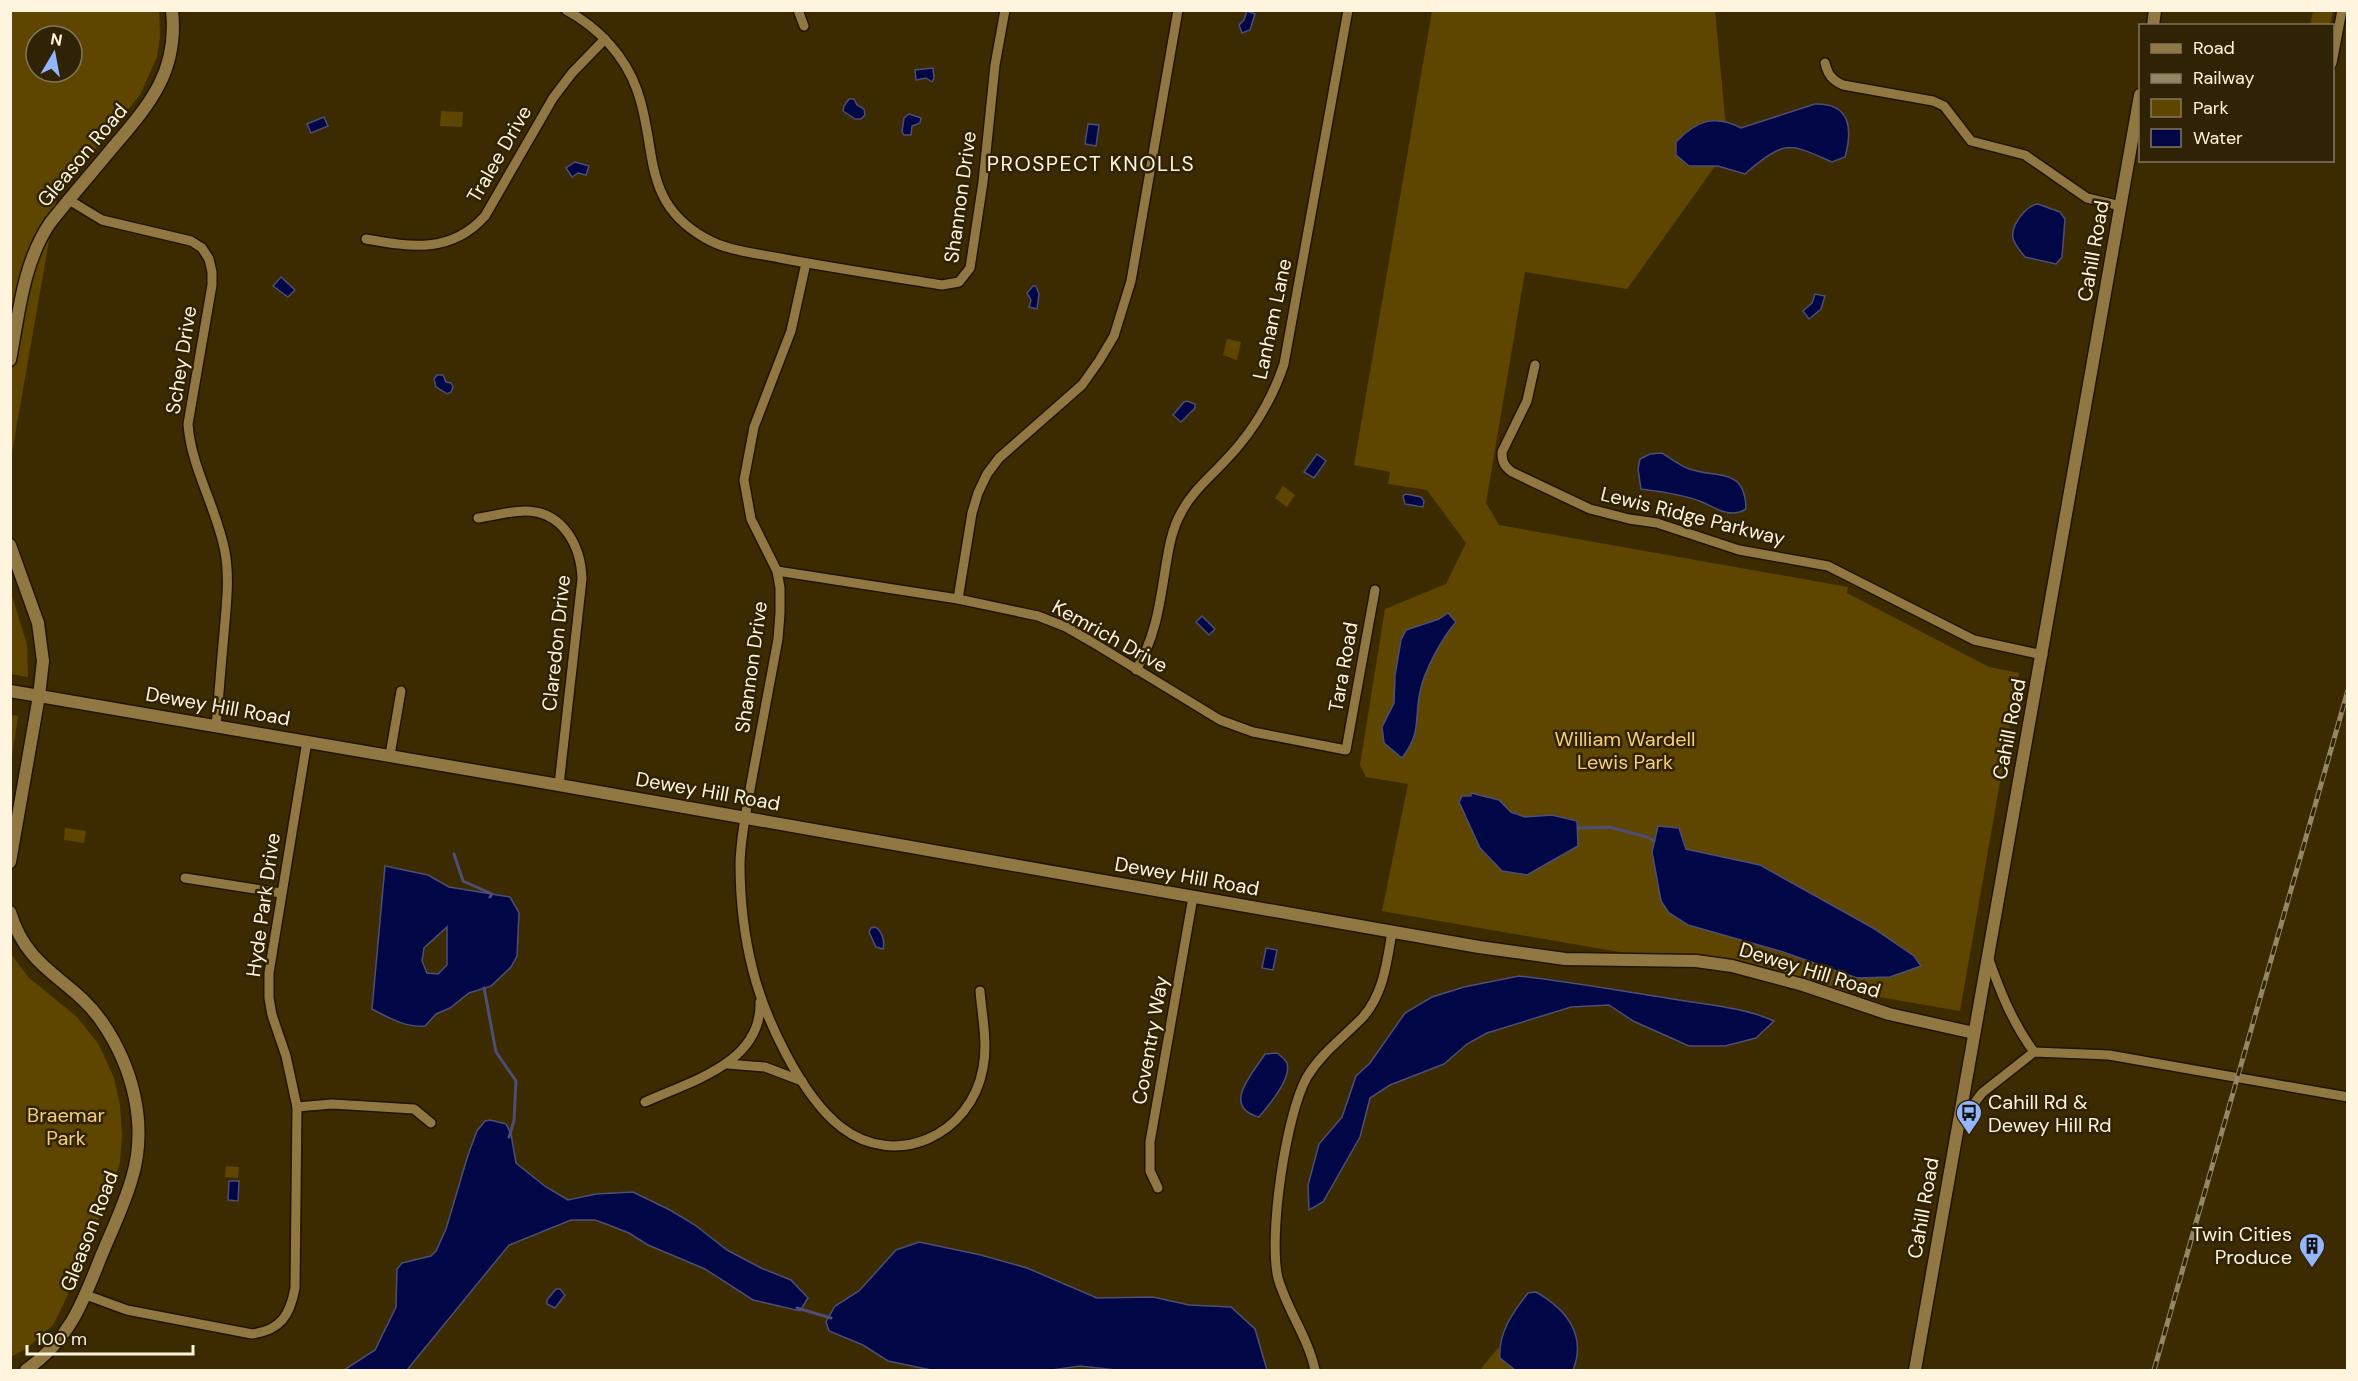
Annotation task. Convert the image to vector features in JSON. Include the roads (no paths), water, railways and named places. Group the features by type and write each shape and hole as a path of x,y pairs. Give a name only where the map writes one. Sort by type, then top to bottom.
{"street":[{"name":"Gleason Road","path":"10,360 31,259 39,238 156,93 169,61 174,24 172,10"},
{"path":"566,10 580,18 605,39 628,70 638,92 655,177 662,196 674,212 706,239 725,246 806,263"},
{"path":"798,10 804,26"},
{"name":"Shannon Drive","path":"980,991 985,1045 983,1069 966,1108 954,1124 937,1136 920,1142 898,1146 878,1143 859,1138 841,1128 826,1113 802,1081 778,1039 760,996 747,944 740,862 745,818 778,639 780,588 777,571 751,519 744,480 754,427 791,331 806,263 942,285 959,282 966,276 970,268 983,182 995,64 1005,10"},
{"path":"958,599 972,513 987,474 999,459 1082,385 1099,361 1117,327 1131,281 1178,10"},
{"name":"Lanham Lane","path":"1136,670 1155,626 1173,530 1180,514 1202,482 1236,449 1261,418 1275,392 1284,364 1348,10"},
{"path":"2334,52 2342,10"},
{"name":"Tralee Drive","path":"366,239 393,244 426,246 444,244 474,229 485,216 553,98 572,73 605,39"},
{"path":"1826,63 1828,74 1834,81 1843,85 1933,101 1944,106 1971,141 2025,154 2087,198 2121,206"},
{"name":"Cahill Road","path":"1915,1371 1956,1128 2043,655 2121,206 2137,134 2139,108"},
{"name":"Schey Drive","path":"69,200 102,220 191,241 202,248 209,259 212,285 188,424 189,441 225,550 227,594 216,726"},
{"name":"Lewis Ridge Parkway","path":"1535,365 1527,401 1502,452 1502,460 1506,468 1512,472 1590,509 1629,519 1657,523 1739,550 1828,566 1974,640 2043,655"},
{"name":"Claredon Drive","path":"478,518 526,511 542,514 557,522 568,533 577,547 582,562 559,785"},
{"path":"10,545 38,623 43,662 10,862"},
{"name":"Kemrich Drive","path":"777,571 958,599 1038,616 1066,627 1220,720 1252,732 1347,750"},
{"name":"Tara Road","path":"1347,750 1375,590"},
{"name":"Dewey Hill Road","path":"10,691 390,755 1392,932 1565,959 1687,961 1732,966 1803,985 1888,1014 1974,1033"},
{"path":"390,755 402,691"},
{"name":"Hyde Park Drive","path":"86,1295 127,1310 252,1334 266,1332 278,1324 288,1312 295,1288 297,1107 286,1056 268,998 269,973 281,893 307,741"},
{"path":"186,878 281,893"},
{"name":"Coventry Way","path":"1158,1188 1150,1172 1150,1142 1193,897"},
{"name":"Gleason Road","path":"10,912 15,930 26,948 42,966 81,999 101,1020 127,1067 135,1094 138,1121 138,1150 133,1176 86,1295 69,1328 42,1359 26,1371"},
{"path":"1316,1371 1312,1353 1279,1279 1275,1256 1275,1233 1285,1156 1297,1102 1307,1078 1322,1056 1363,1016 1375,1000 1382,981 1392,932"},
{"path":"1987,954 2003,999 2034,1052"},
{"path":"645,1102 727,1064 740,1054 757,1027 761,1012 760,996"},
{"path":"1956,1128 1969,1107 1982,1093 2034,1052 2084,1052 2109,1055 2348,1097"},
{"path":"727,1064 765,1067 802,1081"},
{"path":"297,1107 341,1104 414,1108 431,1123"}],"water":[{"path":"1247,11 1255,14 1250,30 1242,33 1239,25 1244,20"},
{"path":"933,68 932,82 926,78 916,80 915,70"},
{"path":"849,99 854,99 857,105 864,109 865,115 861,119 855,119 843,111"},
{"path":"1815,104 1836,108 1846,119 1849,136 1845,157 1832,162 1803,150 1785,148 1769,155 1745,174 1718,166 1689,166 1676,155 1676,142 1691,129 1706,122 1722,121 1741,128"},
{"path":"909,114 921,118 920,123 912,126 911,135 904,135 902,132 904,118"},
{"path":"324,117 328,126 311,133 307,124"},
{"path":"1088,124 1099,125 1096,146 1085,144"},
{"path":"575,162 589,166 586,175 578,173 572,177 566,168"},
{"path":"2038,204 2060,212 2065,219 2062,257 2056,264 2025,257 2014,241 2013,230 2019,218 2033,205"},
{"path":"281,277 295,290 288,297 273,286"},
{"path":"1033,286 1036,286 1039,294 1037,309 1029,307 1031,300 1027,293"},
{"path":"1815,294 1825,296 1821,309 1809,319 1803,311 1812,303"},
{"path":"437,375 443,375 446,382 451,383 453,387 451,392 447,394 436,387 434,379"},
{"path":"1187,401 1195,404 1195,408 1181,422 1173,415"},
{"path":"1662,453 1687,468 1727,476 1735,480 1744,495 1746,509 1729,513 1689,498 1641,489 1638,469 1640,459 1650,454"},
{"path":"1317,454 1326,461 1314,478 1304,472"},
{"path":"1406,494 1421,497 1424,501 1423,507 1405,504 1403,496"},
{"path":"1448,613 1456,622 1425,674 1418,702 1415,733 1402,758 1384,743 1382,727 1394,703 1395,675 1401,640 1406,630 1439,619"},
{"path":"1202,616 1215,629 1209,635 1196,622"},
{"path":"1471,793 1499,800 1511,812 1525,817 1552,815 1577,821 1578,846 1527,875 1502,871 1480,848 1459,802 1462,796 1471,796"},
{"path":"1658,826 1679,828 1686,849 1760,865 1873,928 1914,956 1921,966 1890,977 1857,978 1780,951 1688,925 1669,913 1661,901 1652,852"},
{"path":"385,866 428,875 449,887 510,897 519,913 517,956 511,967 491,986 469,993 450,1008 436,1014 425,1026 404,1024 372,1009","holes":["447,927 447,965 438,974 427,973 422,961 424,948"]},
{"path":"875,927 882,936 883,949 876,947 869,932"},
{"path":"1266,948 1277,950 1273,970 1262,968"},
{"path":"1519,976 1727,1008 1774,1021 1756,1038 1725,1046 1689,1046 1633,1021 1609,1005 1571,1007 1487,1033 1467,1044 1444,1064 1390,1085 1370,1098 1360,1137 1323,1202 1309,1210 1308,1185 1319,1144 1342,1117 1356,1076 1370,1063 1405,1013 1432,997 1464,987"},
{"path":"1277,1053 1287,1063 1286,1077 1259,1117 1242,1106 1243,1089 1265,1054"},
{"path":"485,1121 506,1124 511,1134 516,1163 546,1187 568,1200 596,1194 633,1192 695,1225 727,1250 761,1268 791,1280 808,1298 800,1311 753,1300 705,1269 648,1245 629,1233 595,1220 571,1220 509,1245 407,1370 344,1370 375,1350 396,1307 397,1269 402,1263 431,1256 436,1251 446,1229 477,1131"},
{"path":"229,1181 239,1181 238,1201 228,1200"},
{"path":"919,1242 981,1255 1027,1268 1097,1298 1153,1297 1189,1305 1231,1307 1255,1329 1267,1370 1116,1370 1080,1366 1052,1370 931,1370 888,1361 863,1345 829,1331 826,1322 835,1306 859,1291 896,1250"},
{"path":"556,1289 560,1289 565,1295 555,1308 547,1304 547,1300"},
{"path":"1536,1292 1556,1306 1571,1324 1577,1345 1577,1357 1573,1370 1515,1370 1500,1358 1501,1340 1508,1323 1528,1293"}],"waterway":[{"path":"1579,828 1609,827 1654,841"},
{"path":"454,854 463,881 492,894 490,897"},
{"path":"484,988 496,1052 516,1081 514,1121 509,1137"},
{"path":"797,1308 831,1318"}],"railway":[{"path":"2154,1370 2348,690"}],"place":[{"name":"Cahill Rd & Dewey Hill Rd","path":"1969,1136"},
{"name":"Twin Cities Produce","path":"2312,1269"}],"district":[{"name":"PROSPECT KNOLLS","path":"1091,164"}],"park label":[{"name":"William Wardell Lewis Park","path":"1625,750"},
{"name":"Braemar Park","path":"66,1126"}]}
